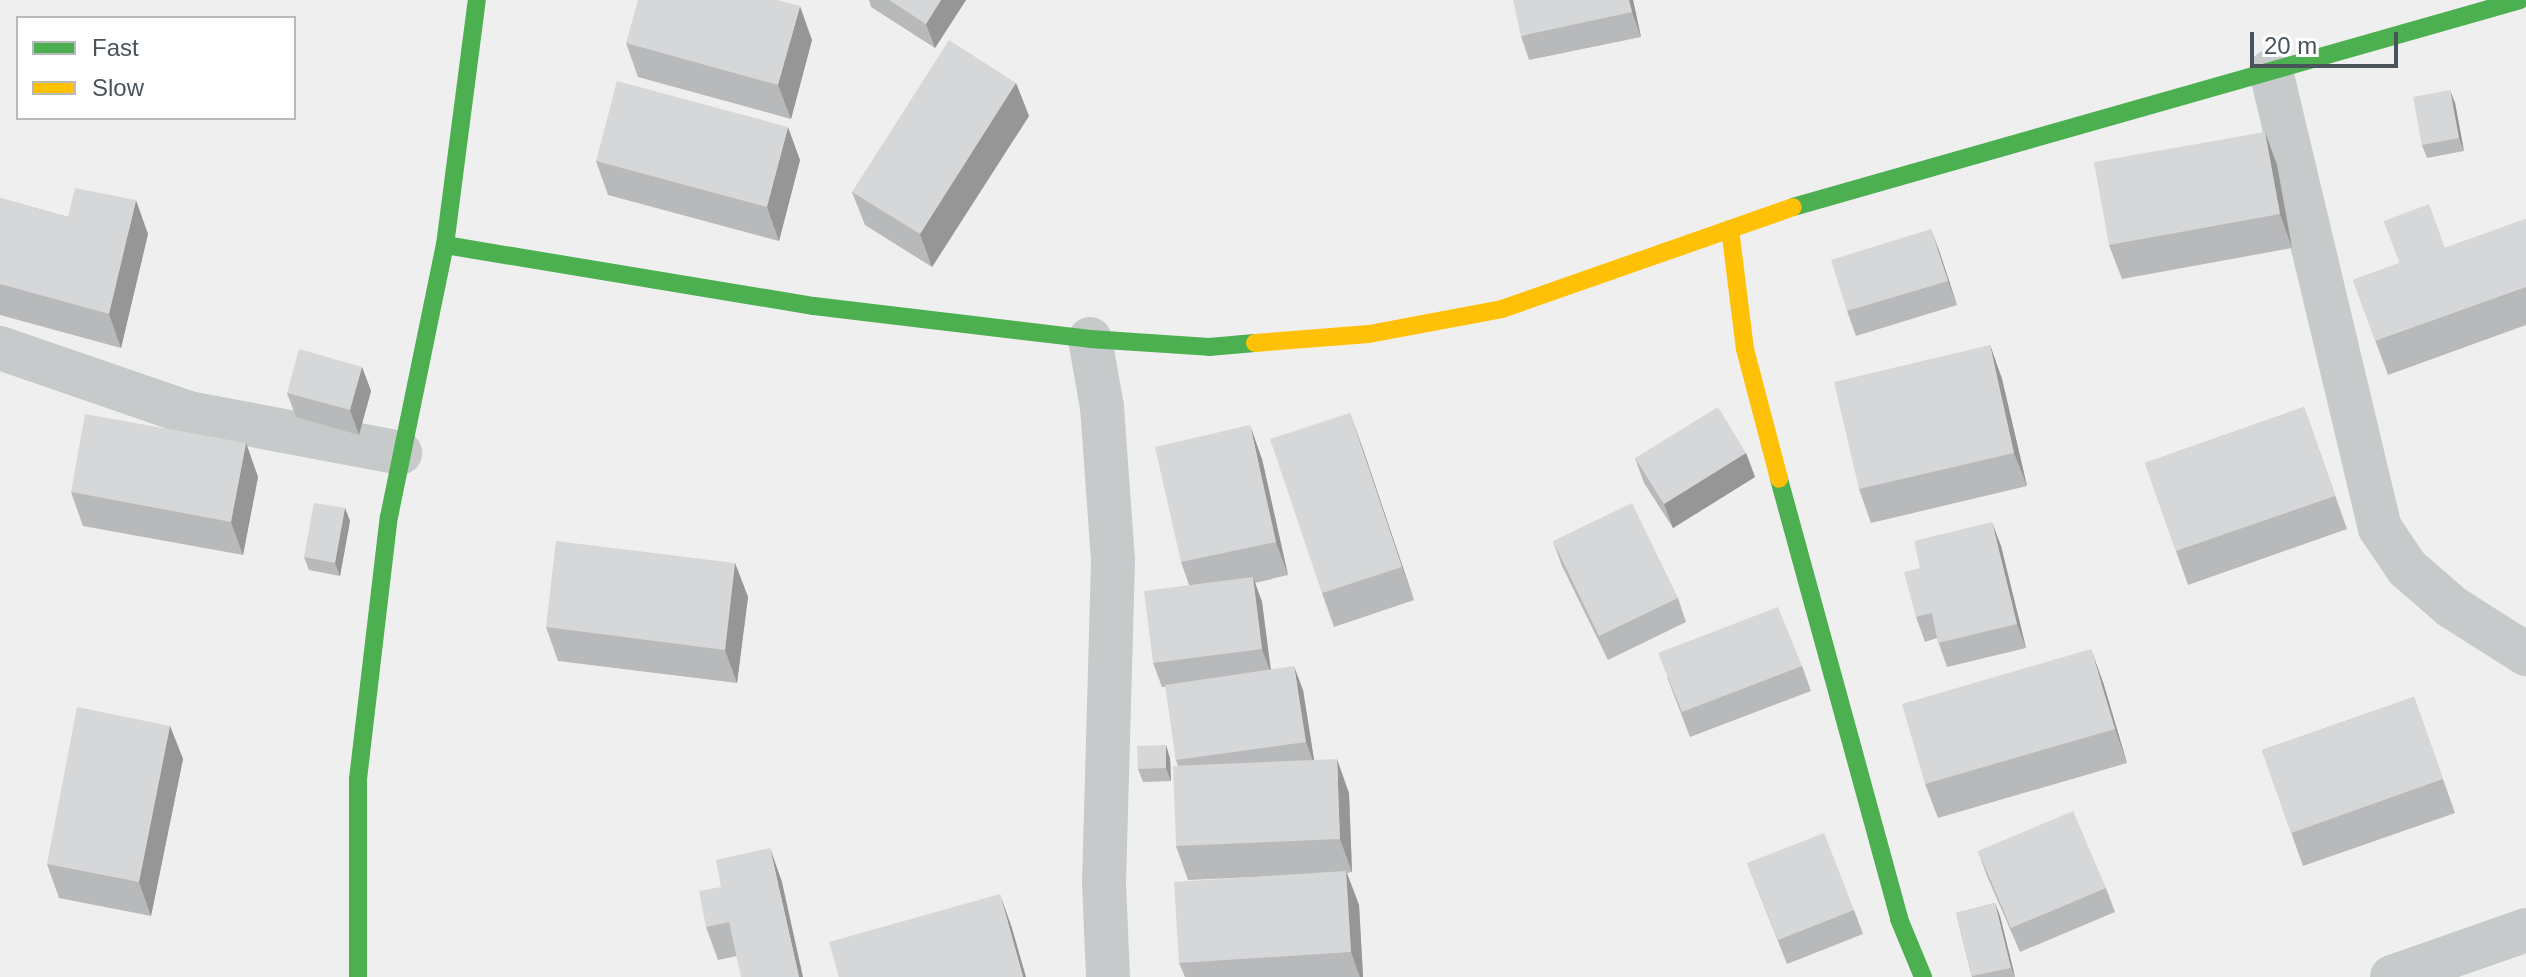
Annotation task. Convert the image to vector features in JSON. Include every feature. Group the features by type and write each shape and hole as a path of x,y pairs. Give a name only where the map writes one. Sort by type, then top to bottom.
{"street":[{"path":"358,977 354,923 358,779 400,453 445,245 477,0"},
{"path":"445,245 814,306 1090,339 1209,347 1369,334 1502,309 1820,198 2520,0"},
{"path":"2271,71 2380,528 2407,568 2430,588 2526,654"},
{"path":"1730,229 1749,364 1856,768 1899,919 1923,977"},
{"path":"1090,339 1102,407 1113,561 1104,884 1108,977"},
{"path":"0,348 189,413 400,453"},
{"path":"2392,977 2526,930"}],"building":[{"path":"638,0 777,0 800,6 778,85 626,43"},
{"path":"889,0 941,0 926,24"},
{"path":"1513,0 1629,0 1632,12 1521,36"},
{"path":"949,40 1016,83 920,234 852,192"},
{"path":"617,81 788,127 767,207 596,161"},
{"path":"2450,90 2459,138 2422,145 2413,97"},
{"path":"2265,132 2280,214 2109,245 2094,162"},
{"path":"75,188 136,200 109,314 0,284 0,198 68,217"},
{"path":"2429,204 2445,248 2526,219 2526,287 2375,341 2353,280 2400,263 2384,221"},
{"path":"1931,229 1948,281 1847,311 1831,260"},
{"path":"1990,345 2014,453 1859,489 1834,382"},
{"path":"299,349 362,367 350,410 287,393"},
{"path":"1718,407 1746,453 1664,504 1635,458"},
{"path":"2304,407 2335,496 2176,551 2145,463"},
{"path":"1350,413 1402,567 1322,593 1270,439"},
{"path":"85,414 246,443 231,522 71,492"},
{"path":"1250,425 1276,542 1181,562 1155,447"},
{"path":"314,503 345,508 335,563 304,557"},
{"path":"1632,503 1678,598 1599,636 1553,541"},
{"path":"1992,522 2017,624 1938,643 1932,613 1916,617 1904,572 1920,568 1914,541"},
{"path":"556,541 735,563 725,650 546,627"},
{"path":"1253,577 1262,649 1153,663 1144,591"},
{"path":"1778,607 1802,666 1682,712 1658,653"},
{"path":"2091,649 2115,729 1925,784 1902,704"},
{"path":"1294,666 1306,742 1176,760 1165,685"},
{"path":"2414,697 2443,779 2291,833 2262,750"},
{"path":"77,707 170,726 139,882 47,864"},
{"path":"1166,745 1166,768 1138,769 1137,746"},
{"path":"1337,759 1340,839 1176,846 1173,766"},
{"path":"2073,811 2106,888 2011,928 1978,851"},
{"path":"1824,833 1854,910 1778,940 1747,863"},
{"path":"770,848 799,977 741,977 729,922 706,927 699,891 721,887 716,860"},
{"path":"1346,871 1351,952 1179,963 1174,882"},
{"path":"1000,894 1023,977 839,977 829,942"},
{"path":"1995,903 2011,968 1972,976 1956,913"}],"traffic: fast":[{"path":"358,977 358,779 389,517 445,245 477,0"},
{"path":"1793,207 2520,0"},
{"path":"445,245 814,306 1090,339 1209,347 1255,343"},
{"path":"1779,479 1899,919 1923,977"}],"traffic: slow":[{"path":"1255,343 1369,334 1502,309 1793,207"},
{"path":"1730,229 1745,349 1779,479"}]}
